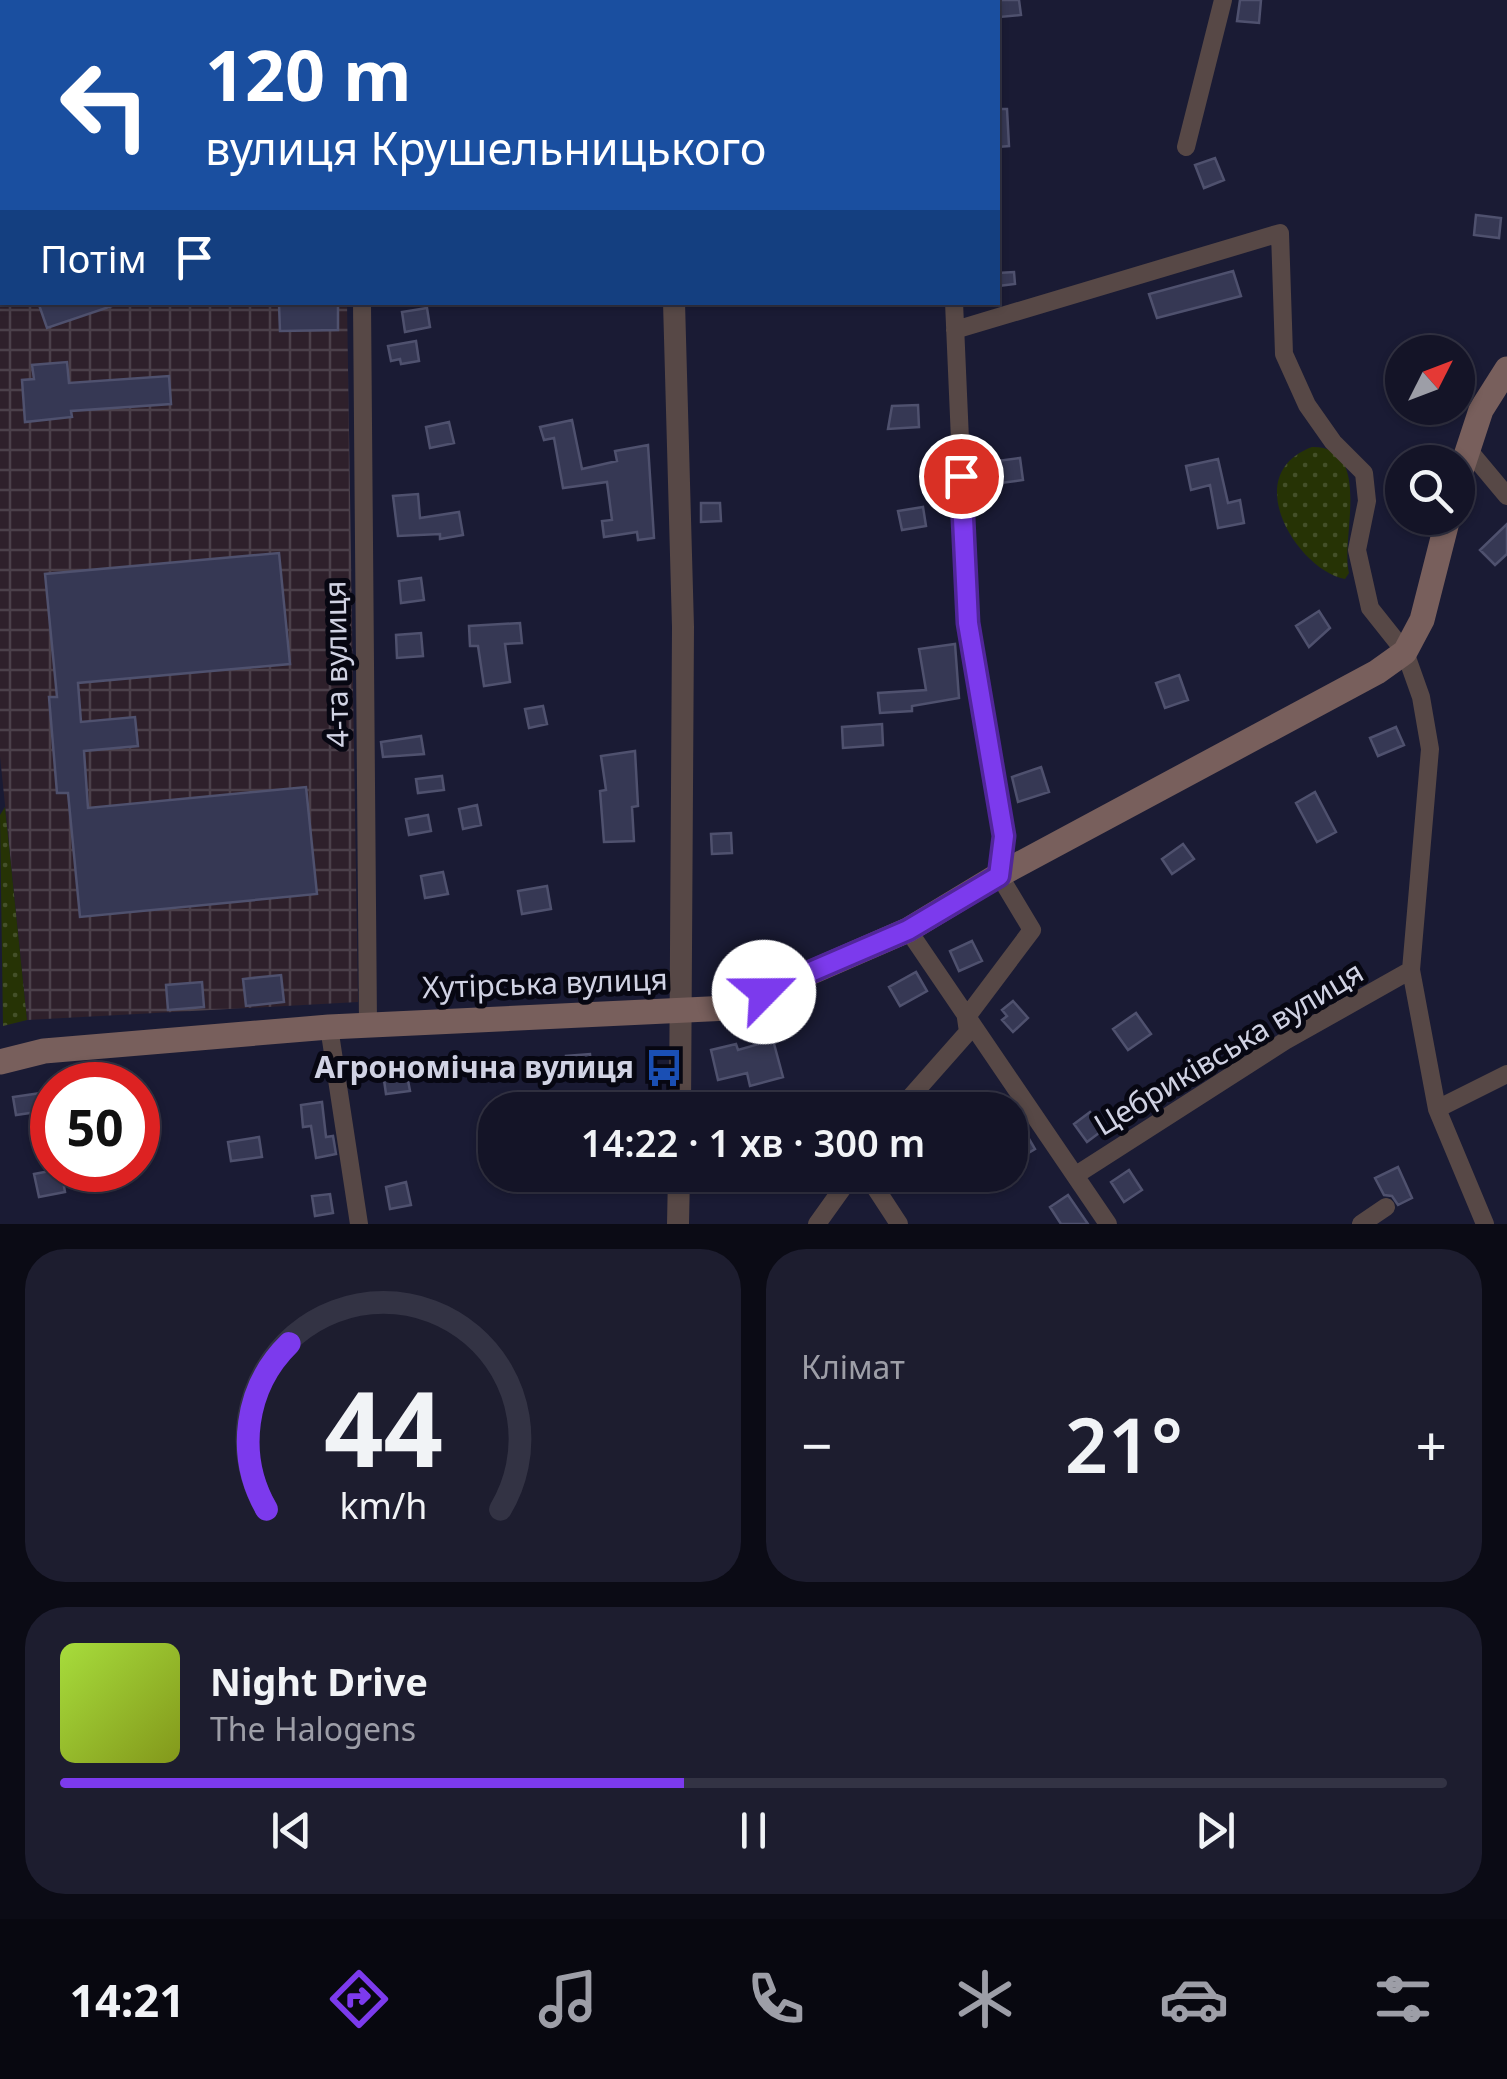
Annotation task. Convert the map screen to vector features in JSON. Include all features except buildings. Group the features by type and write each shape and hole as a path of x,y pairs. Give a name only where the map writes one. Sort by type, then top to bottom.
{"main road":[{"path":"1467,445 1481,410 1507,369"},
{"path":"1405,652 1422,620 1444,535"},
{"name":"Хутірська вулиця","path":"0,1062 44,1051 368,1024 728,1008 908,930 999,876 1377,672 1405,652"}],"street":[{"path":"1186,146 1222,0"},
{"path":"955,330 1280,233 1284,354 1307,405 1333,442 1364,473 1366,502 1357,550 1370,608 1405,652 1421,697 1430,750 1411,970 1437,1109 1485,1224"},
{"name":"4-та вулиця","path":"362,305 368,1024"},
{"path":"674,305 683,627 680,1092"},
{"path":"915,1092 968,1032 966,1018 1032,930 999,876 1004,836 968,623 954,305"},
{"path":"1475,458 1507,496"},
{"path":"908,930 1108,1224"},
{"name":"Цебриківська вулиця","path":"1076,1175 1285,1041 1411,970"},
{"path":"329,1027 360,1224"},
{"path":"1437,1109 1507,1074"},
{"path":"678,1224 679,1192"},
{"path":"817,1224 840,1192"},
{"path":"878,1192 899,1224"},
{"path":"1361,1224 1386,1207"}],"shaded area":[{"path":"0,305 347,305 358,1002 27,1020 0,756"}],"green space":[{"path":"1312,447 1331,451 1343,461 1349,477 1349,573 1345,579 1310,559 1283,520 1277,499 1279,478 1290,460"},
{"path":"5,807 27,1020 3,1026 0,815"}],"place":[{"name":"Агрономічна вулиця","path":"664,1068"}],"route":[{"path":"764,992 908,930 999,876 1004,836 968,623 961,476"}]}
